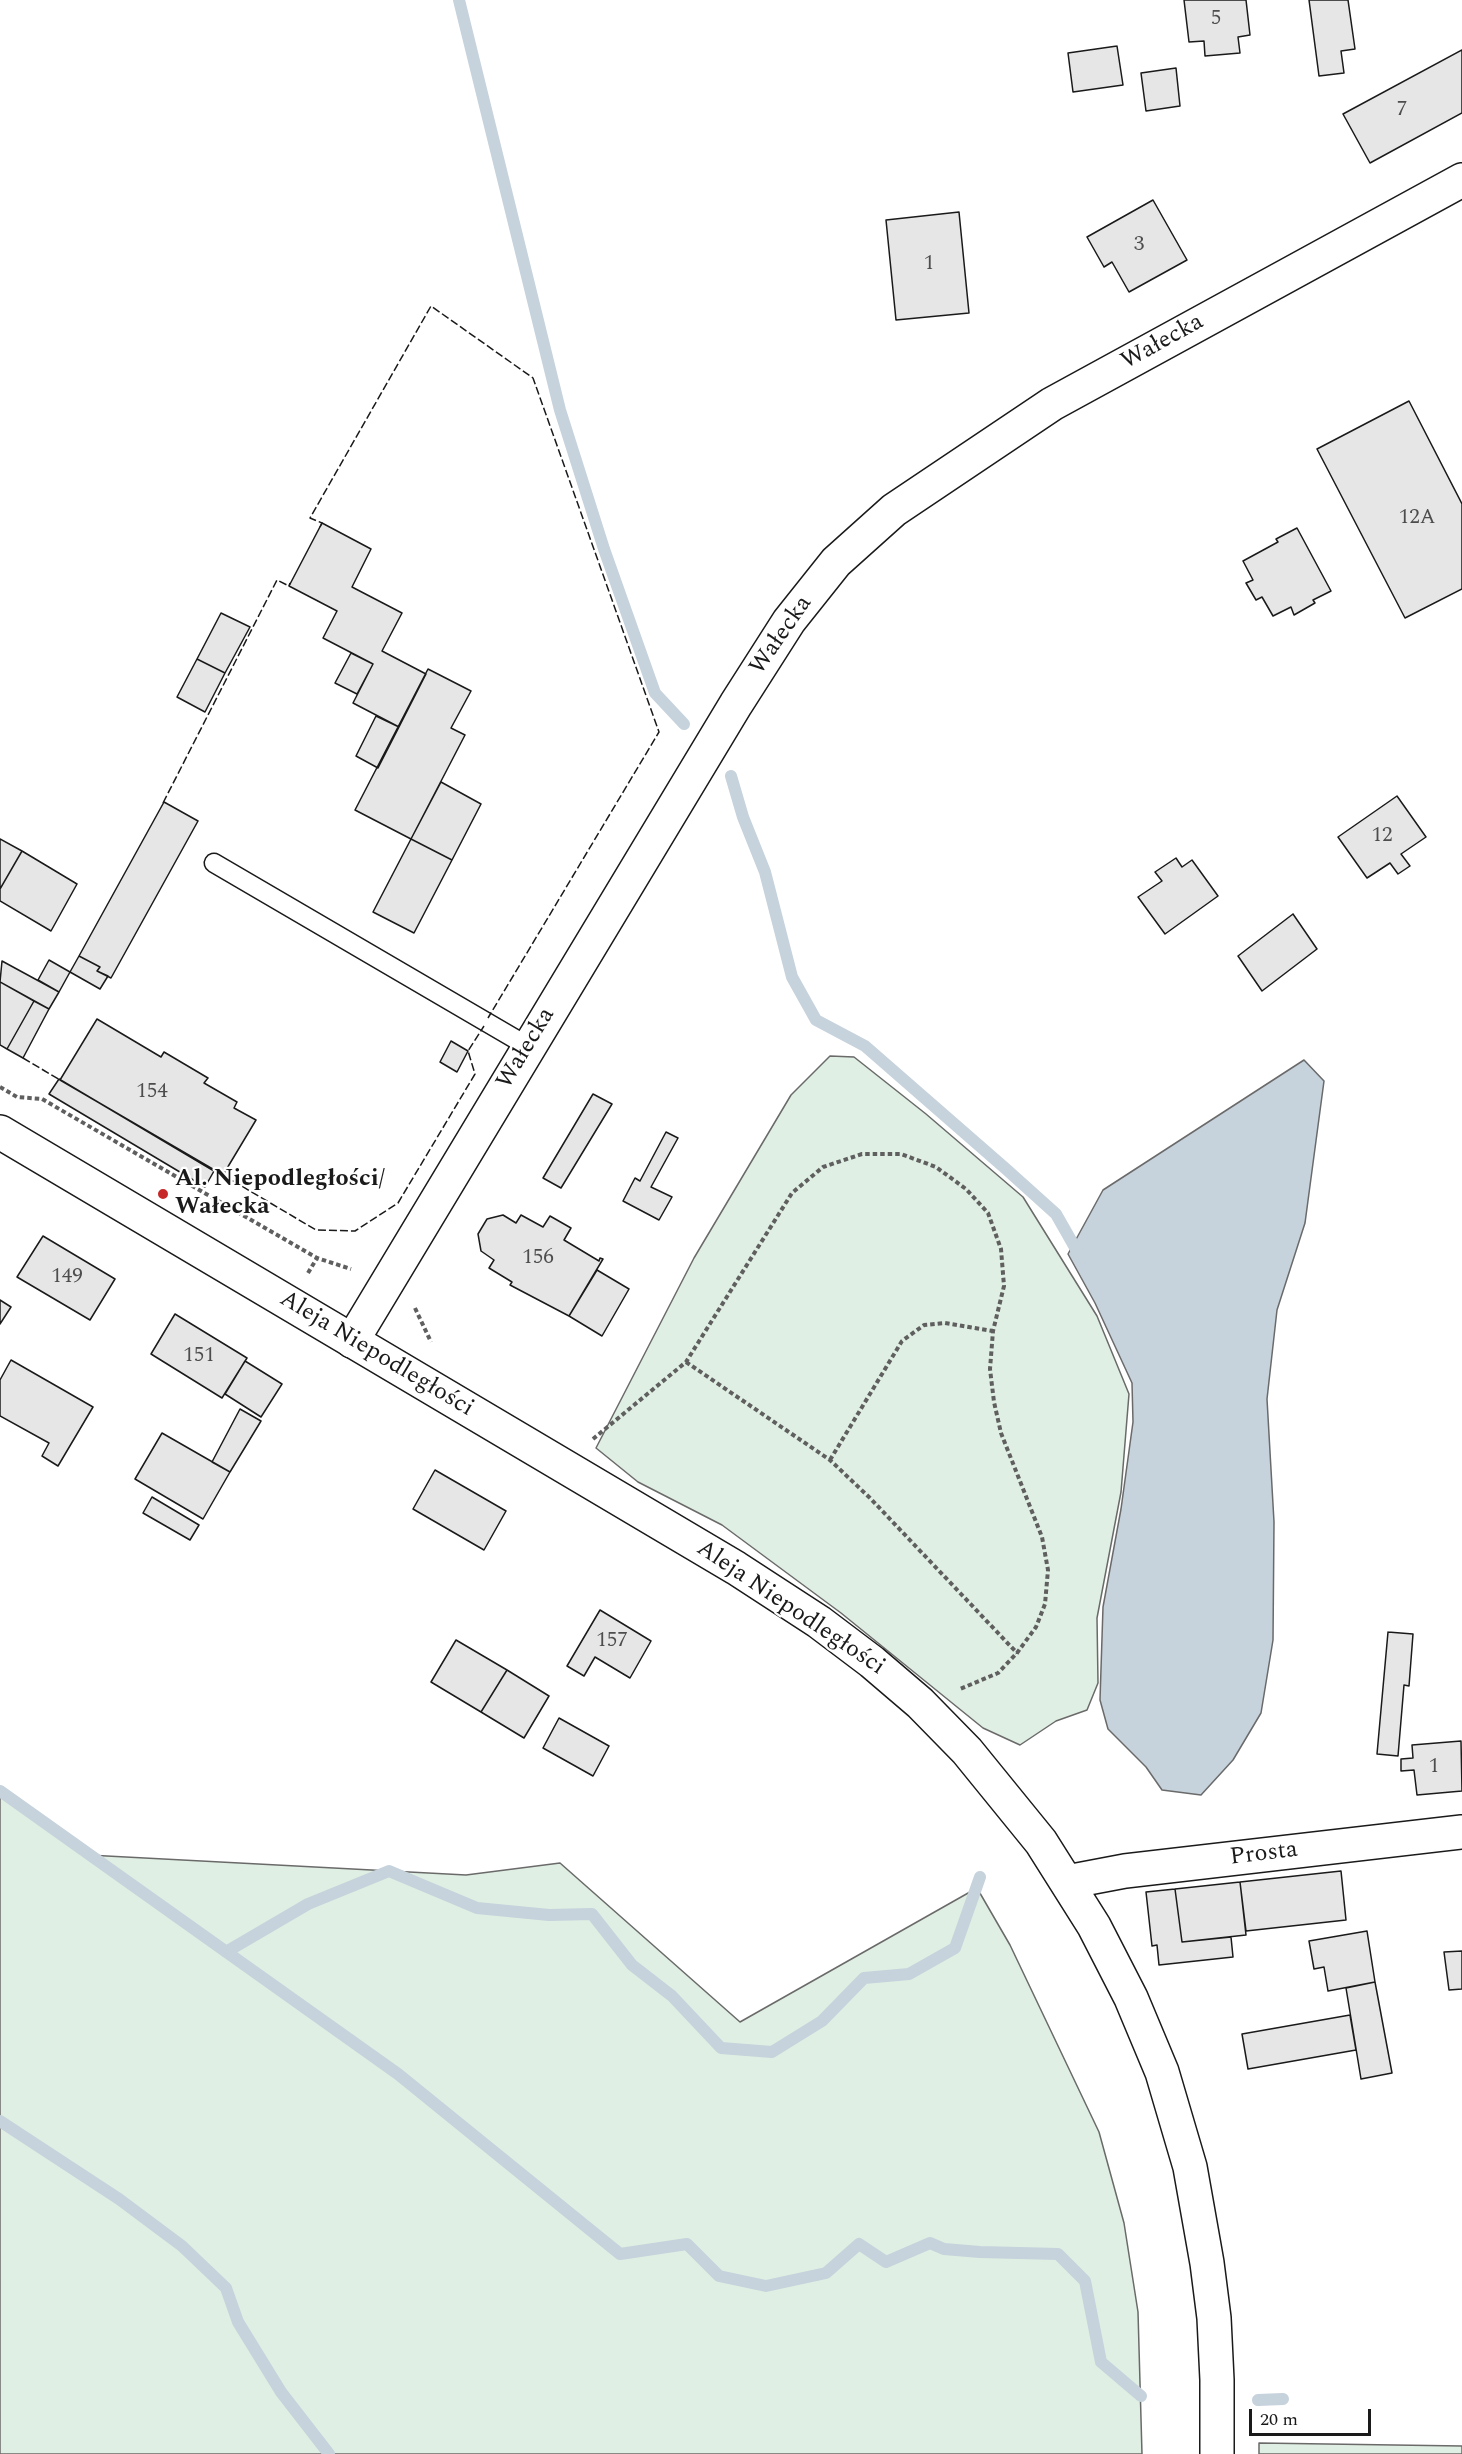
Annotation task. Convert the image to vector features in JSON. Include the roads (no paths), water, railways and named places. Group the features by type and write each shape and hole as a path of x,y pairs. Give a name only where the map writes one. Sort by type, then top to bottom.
{"street":[{"name":"Wałecka","path":"352,1341 736,704 789,621 836,562 894,510 1052,404 1462,180"},
{"name":"Aleja Niepodległości","path":"0,1132 736,1568 873,1662 920,1703 967,1750 1017,1811 1067,1882 1099,1934 1131,1998 1162,2072 1183,2140 1200,2214 1214,2318 1217,2380 1216,2454"},
{"name":"Prosta","path":"1067,1882 1125,1871 1462,1832"}],"lane":[{"path":"214,863 529,1047"}],"waterway":[{"path":"459,0 560,410 604,549 655,693 684,724"},
{"path":"731,776 743,817 765,872 792,977 816,1020 865,1046 1006,1169 1056,1214 1081,1258"},
{"path":"0,1791 398,2074 620,2254 687,2244 719,2276 766,2286 826,2273 859,2244 886,2262 930,2243 944,2249 1058,2254 1085,2281 1101,2362 1141,2396"},
{"path":"226,1952 308,1904 389,1871 477,1908 549,1915 592,1914 632,1965 672,1996 721,2048 772,2052 822,2021 864,1978 909,1974 955,1948 980,1877"},
{"path":"0,2121 119,2199 182,2246 226,2288 238,2322 281,2392 329,2454"},
{"path":"1258,2400 1283,2399"}],"place":[{"name":"Al. Niepodległości/ Wałecka","path":"163,1194"}]}
